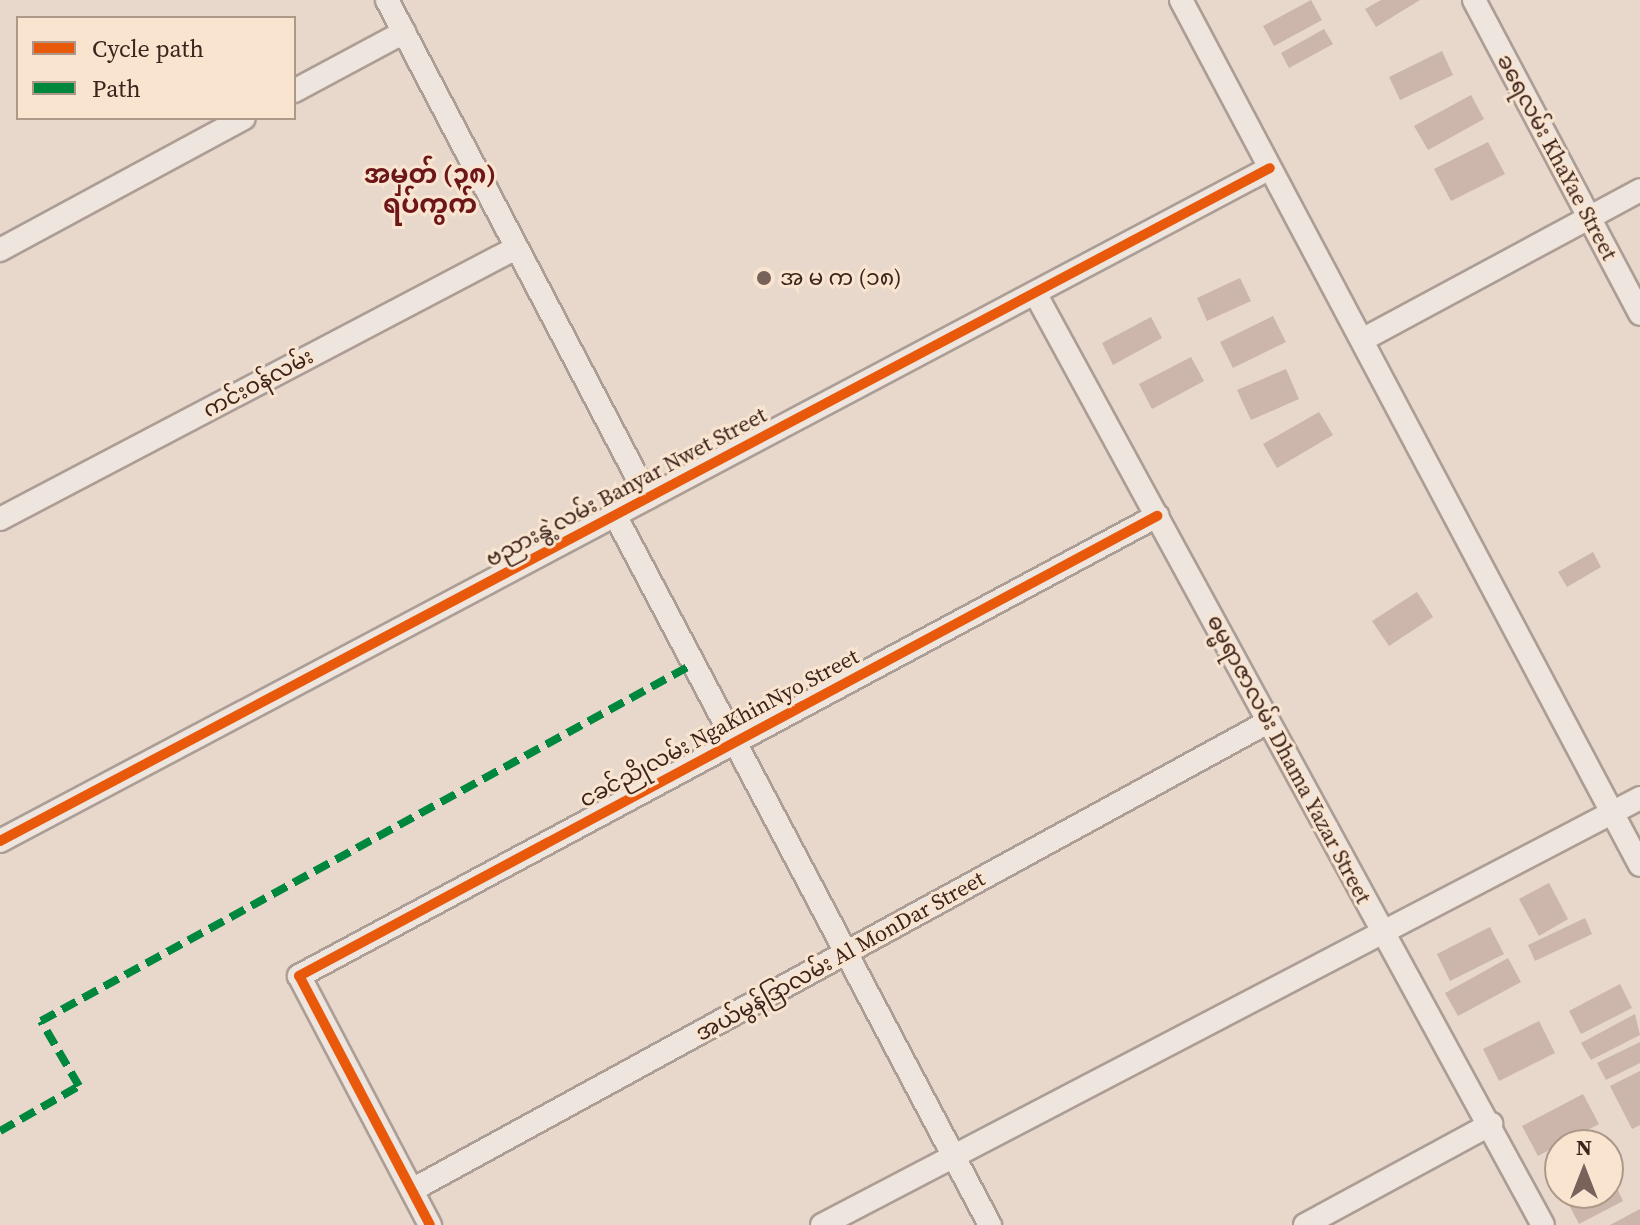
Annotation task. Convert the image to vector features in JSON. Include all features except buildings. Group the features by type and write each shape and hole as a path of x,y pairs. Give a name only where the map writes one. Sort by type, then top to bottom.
{"street":[{"path":"387,0 648,498"},
{"path":"1181,0 1640,865"},
{"name":"ခရေလမ်း KhaYae Street","path":"1474,0 1640,314"},
{"path":"296,90 404,32"},
{"path":"0,250 240,120"},
{"name":"ဗညားနွဲ့လမ်း Banyar Nwet Street","path":"0,841 1270,168"},
{"path":"1362,340 1640,190"},
{"name":"ကင်းဝန်လမ်း","path":"0,519 516,248"},
{"name":"ဓမ္မရာဇာလမ်း Dhama Yazar Street","path":"1035,293 1491,1124 1543,1225"},
{"path":"615,515 990,1225"},
{"name":"ငခင်ညိုလမ်း NgaKhinNyo Street","path":"412,1190 299,976 1157,516"},
{"name":"အယ်မွန်ဒြာလမ်း Al MonDar Street","path":"412,1190 1268,722"},
{"path":"822,1225 1640,798"},
{"path":"1305,1225 1491,1124"},
{"path":"412,1190 430,1225"}],"marked path":[{"path":"0,1131 79,1086 41,1021 693,664"}],"cycle path":[{"path":"0,841 1270,168"},
{"path":"430,1225 299,976 1157,516"}],"place":[{"name":"အ မ က (၁၈)","path":"764,278"}],"district":[{"name":"အမှတ် (၃၈) ရပ်ကွက်","path":"430,190"}]}
